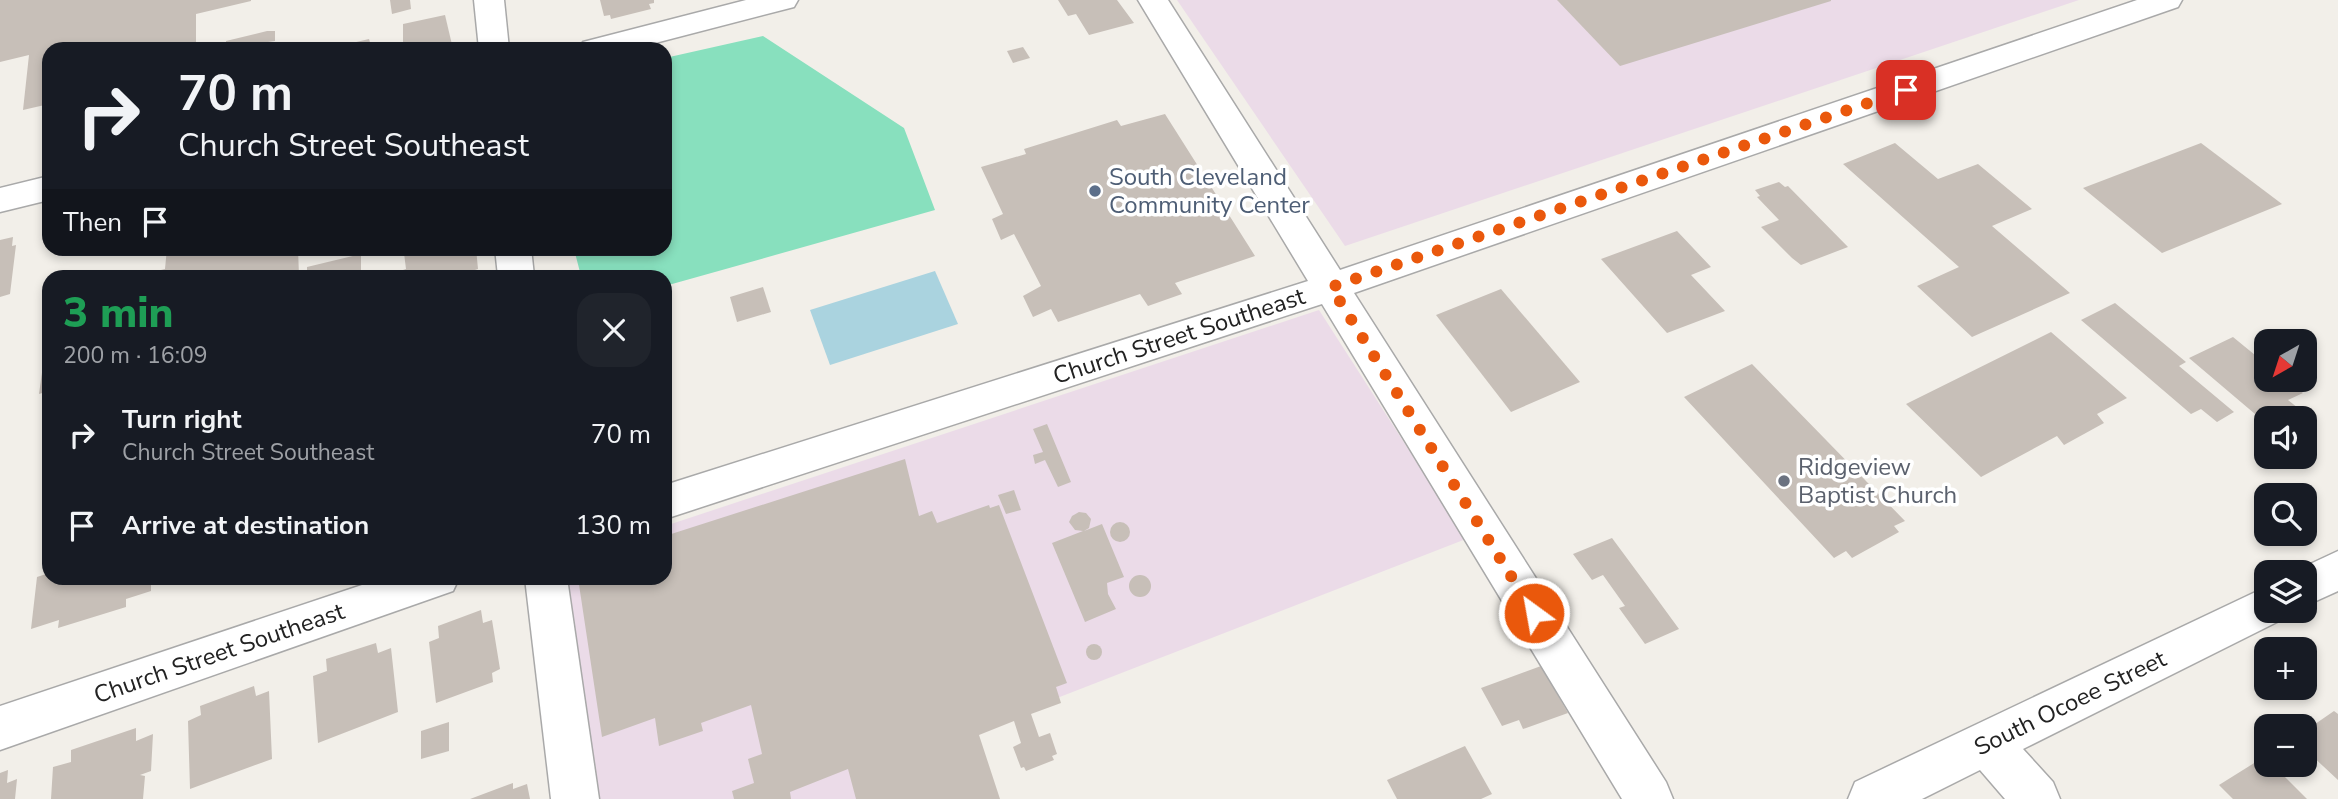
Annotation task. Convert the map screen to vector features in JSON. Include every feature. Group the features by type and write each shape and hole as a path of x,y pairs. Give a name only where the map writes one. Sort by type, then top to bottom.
{"street":[{"path":"489,0 493,42"},
{"path":"621,42 783,0"},
{"path":"1153,0 1649,799"},
{"name":"Church Street Southeast","path":"672,500 1331,287 2167,0"},
{"path":"0,200 42,190"},
{"path":"2317,581 2338,570"},
{"name":"Church Street Southeast","path":"0,727 417,585"},
{"path":"547,585 575,799"},
{"name":"South Ocoee Street","path":"1872,799 2254,612"},
{"path":"1988,744 2036,799"}],"shaded area":[{"path":"1177,0 2079,0 1345,246"},
{"path":"1319,310 1466,539 967,733 989,799 590,799 555,585 672,585 672,524"}],"green space":[{"path":"763,36 904,128 935,210 672,284 672,270 579,270 576,256 672,256 672,56"}],"water":[{"path":"935,271 958,324 830,365 810,310"}],"building":[{"path":"0,0 251,0 196,14 196,42 42,42 42,106 23,110 29,55 0,62"},
{"path":"390,0 410,0 411,9 392,14"},
{"path":"600,0 654,0 654,3 649,4 651,9 611,19 610,15 604,16"},
{"path":"1058,0 1117,0 1134,23 1089,35 1076,14 1068,16"},
{"path":"1557,0 1831,0 1831,1 1620,66"},
{"path":"445,15 451,42 403,42 403,24"},
{"path":"267,31 275,31 275,41 226,41"},
{"path":"1023,47 1030,58 1013,63 1007,51"},
{"path":"1165,114 1255,256 1175,283 1182,294 1148,306 1140,294 1058,322 1051,309 1033,317 1023,296 1041,286 1014,234 1001,240 992,219 1003,214 981,167 1026,154 1024,149 1117,120 1121,126"},
{"path":"1895,143 1938,179 1978,164 2032,209 1992,226 2070,293 1972,337 1917,286 1959,267 1843,164"},
{"path":"2201,143 2282,204 2162,253 2083,188"},
{"path":"1779,182 1785,187 1788,186 1848,247 1801,265 1792,258 1761,227 1779,220 1757,197 1760,196 1755,190"},
{"path":"1677,231 1711,267 1691,275 1725,311 1667,333 1601,259"},
{"path":"13,237 12,246 16,245 10,294 0,297 0,240"},
{"path":"166,256 298,256 299,270 161,270 165,269"},
{"path":"361,256 361,270 307,270 307,267"},
{"path":"404,256 477,256 478,269 403,270 406,269"},
{"path":"763,287 771,312 737,322 730,297"},
{"path":"1501,289 1580,382 1511,412 1436,315"},
{"path":"2115,303 2186,362 2179,366 2234,412 2217,422 2201,409 2191,414 2081,320"},
{"path":"2051,332 2127,398 2097,414 2104,423 2064,445 2057,436 1981,477 1906,404"},
{"path":"2233,337 2254,354 2254,392 2303,393 2288,400 2296,406 2254,406 2254,413 2189,358"},
{"path":"1752,364 1905,521 1894,526 1899,532 1852,558 1846,551 1834,558 1684,397"},
{"path":"42,373 42,393 39,394"},
{"path":"1047,424 1071,482 1058,487 1045,460 1035,464 1033,455 1043,452 1033,429"},
{"path":"905,459 919,516 932,511 937,523 989,505 990,508 999,505 1067,683 1056,687 1061,703 1031,714 1039,737 1050,733 1057,754 1052,756 1054,760 1026,771 1024,767 1021,768 1013,747 1021,743 1014,721 979,735 1000,799 856,799 848,769 790,792 791,799 734,799 732,791 754,783 748,759 762,754 751,705 701,723 703,731 659,746 655,718 602,737 579,585 672,585 672,534"},
{"path":"1014,490 1021,510 1006,514 998,495"},
{"path":"1079,512 1086,513 1091,519 1089,528 1084,531 1102,524 1124,577 1107,583 1108,594 1116,609 1085,622 1052,543 1083,531 1075,530 1069,522 1072,516"},
{"path":"1120,522 1127,525 1130,532 1127,539 1120,542 1113,539 1110,532 1113,525"},
{"path":"1612,538 1679,629 1645,644 1619,608 1625,606 1603,575 1592,580 1573,554"},
{"path":"42,575 42,585 151,585 151,591 126,599 126,607 58,628 59,620 31,629 37,577"},
{"path":"1140,575 1148,578 1151,586 1148,594 1140,597 1132,594 1129,586 1132,578"},
{"path":"481,610 483,623 492,620 500,669 492,673 493,682 436,703 429,642 439,638 438,626"},
{"path":"376,643 378,653 391,648 398,712 318,743 313,676 327,671 326,659"},
{"path":"1094,644 1102,652 1094,660 1086,652"},
{"path":"1541,666 1568,713 1523,729 1519,720 1502,726 1481,688"},
{"path":"254,686 256,696 269,691 272,759 190,789 188,721 201,715 200,706"},
{"path":"2334,711 2338,714 2338,780 2317,760 2317,723"},
{"path":"449,722 449,751 421,759 421,731"},
{"path":"136,728 136,741 153,734 151,771 140,775 145,776 143,799 51,799 53,767 71,762 71,750"},
{"path":"1465,746 1492,794 1481,799 1397,799 1387,780"},
{"path":"2254,763 2254,777 2285,777 2307,799 2233,799 2219,785"},
{"path":"8,770 7,783 17,779 15,799 0,799 0,773"},
{"path":"513,783 513,789 527,784 530,799 470,799"}],"place":[{"name":"South Cleveland Community Center","path":"1095,191"},
{"name":"Ridgeview Baptist Church","path":"1784,481"}],"route":[{"path":"1534,613 1331,287 1906,90"}]}
